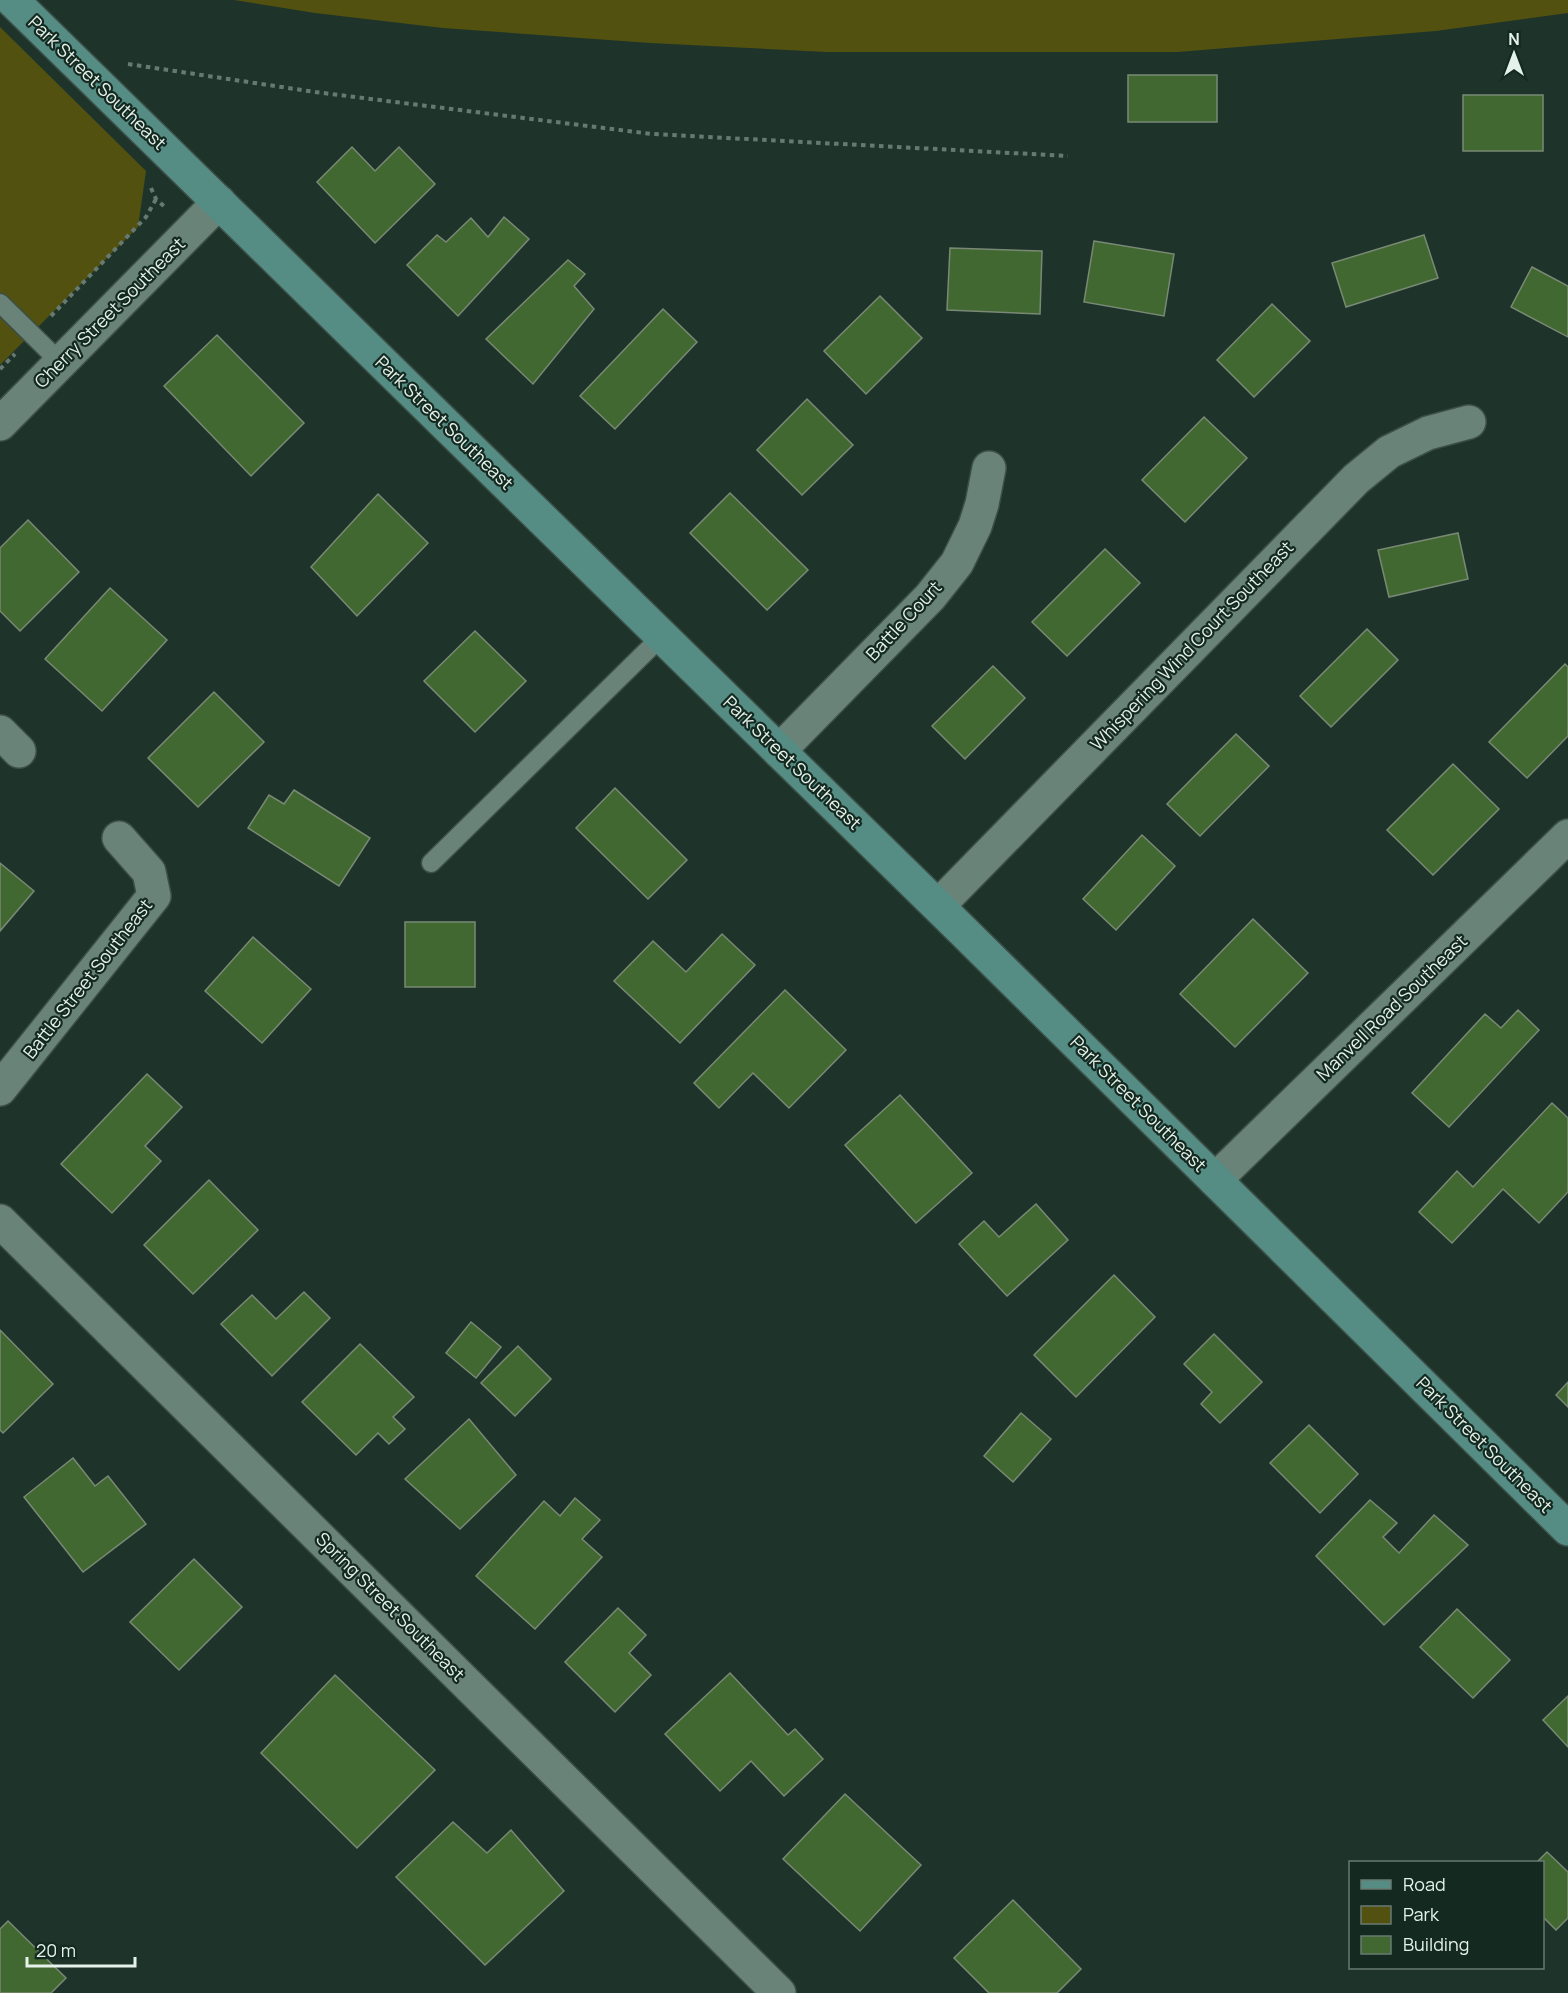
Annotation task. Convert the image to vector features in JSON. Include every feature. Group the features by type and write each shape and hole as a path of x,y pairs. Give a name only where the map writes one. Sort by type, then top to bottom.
{"main road":[{"name":"Park Street Southeast","path":"12,0 938,906 1568,1529"}],"street":[{"name":"Cherry Street Southeast","path":"0,424 219,202"},
{"name":"Whispering Wind Court Southeast","path":"938,906 1356,479 1389,452 1428,433 1469,422"},
{"name":"Battle Court","path":"779,751 930,597 957,563 975,526 989,468"},
{"name":"Manvell Road Southeast","path":"1215,1180 1568,836"},
{"name":"Battle Street Southeast","path":"0,1089 154,896 149,872 119,838"},
{"name":"Spring Street Southeast","path":"0,1221 779,1993"}],"lane":[{"path":"0,303 61,363"},
{"path":"431,863 662,636"}],"path":[{"path":"86,74 128,64 315,92 652,134 1068,156"},
{"path":"0,369 146,217 156,199"}],"green space":[{"path":"234,0 1568,0 1568,13 1436,31 1178,52 826,52 650,43 443,28 315,13"},
{"path":"0,27 146,171 138,227 0,365"}],"building":[{"path":"1128,75 1217,75 1217,122 1128,122"},
{"path":"1463,95 1543,95 1543,151 1463,151"},
{"path":"352,147 375,171 399,147 435,184 375,243 317,182"},
{"path":"504,217 529,239 458,316 407,265 437,235 446,242 471,218 488,237"},
{"path":"1424,235 1438,278 1346,307 1332,263"},
{"path":"1094,241 1174,254 1164,316 1084,302"},
{"path":"950,248 1042,251 1040,314 947,310"},
{"path":"568,260 585,274 574,286 594,309 533,384 486,339"},
{"path":"1532,267 1568,286 1568,337 1511,307"},
{"path":"880,296 922,338 866,394 824,351"},
{"path":"1272,304 1310,341 1254,397 1217,360"},
{"path":"663,309 697,342 615,429 580,396"},
{"path":"217,335 304,423 251,476 164,386"},
{"path":"807,399 853,445 802,495 757,450"},
{"path":"1204,417 1247,458 1185,522 1142,480"},
{"path":"730,493 808,570 767,610 690,533"},
{"path":"378,494 428,543 357,616 311,567"},
{"path":"28,520 79,572 20,631 0,611 0,548"},
{"path":"1458,533 1468,579 1389,597 1378,550"},
{"path":"1105,549 1140,583 1067,656 1032,622"},
{"path":"110,588 167,640 102,711 45,659"},
{"path":"1367,629 1398,660 1331,727 1300,696"},
{"path":"475,631 526,681 475,732 424,681"},
{"path":"1565,664 1568,667 1568,736 1527,778 1489,742"},
{"path":"993,666 1025,698 965,759 932,726"},
{"path":"214,692 264,742 198,807 148,758"},
{"path":"1236,734 1269,766 1200,836 1167,804"},
{"path":"1453,764 1499,809 1433,875 1387,830"},
{"path":"615,788 687,860 648,899 576,828"},
{"path":"294,790 370,838 339,886 248,828 269,795 284,804"},
{"path":"1142,835 1175,866 1116,930 1083,899"},
{"path":"0,863 34,891 0,931"},
{"path":"1253,919 1308,973 1235,1047 1180,994"},
{"path":"405,922 475,922 475,987 405,987"},
{"path":"722,934 755,965 680,1043 614,981 653,941 686,972"},
{"path":"253,937 311,989 262,1043 205,991"},
{"path":"785,990 846,1050 789,1108 753,1073 719,1108 694,1083"},
{"path":"1518,1010 1539,1030 1449,1127 1412,1093 1485,1014 1501,1028"},
{"path":"147,1074 182,1107 145,1146 161,1161 112,1213 61,1164"},
{"path":"900,1095 972,1173 916,1223 845,1145"},
{"path":"1552,1103 1568,1118 1568,1192 1539,1223 1503,1189 1452,1243 1419,1212 1457,1171 1473,1187"},
{"path":"209,1180 258,1230 193,1294 144,1245"},
{"path":"1036,1204 1068,1240 1007,1296 959,1244 984,1221 999,1237"},
{"path":"1114,1275 1155,1317 1076,1397 1034,1355"},
{"path":"304,1292 330,1318 272,1376 221,1324 252,1295 276,1319"},
{"path":"471,1322 501,1347 476,1378 446,1353"},
{"path":"0,1330 53,1384 3,1433 0,1430"},
{"path":"1214,1334 1262,1382 1220,1423 1201,1404 1212,1392 1184,1364"},
{"path":"360,1344 414,1397 393,1417 405,1429 389,1444 378,1433 356,1455 302,1402"},
{"path":"518,1346 551,1379 515,1416 481,1383"},
{"path":"1568,1382 1568,1407 1556,1395"},
{"path":"1021,1413 1051,1439 1013,1482 984,1456"},
{"path":"469,1419 516,1475 460,1529 405,1479"},
{"path":"1309,1425 1358,1474 1320,1513 1270,1463"},
{"path":"73,1458 95,1486 108,1476 146,1524 83,1572 24,1497"},
{"path":"575,1498 600,1520 582,1539 602,1557 535,1629 476,1576 544,1501 560,1516"},
{"path":"1370,1500 1397,1523 1383,1537 1399,1553 1434,1515 1468,1545 1384,1625 1316,1556"},
{"path":"194,1559 242,1607 179,1670 130,1622"},
{"path":"618,1608 646,1635 629,1653 651,1675 615,1712 565,1662"},
{"path":"1457,1609 1510,1660 1473,1698 1420,1647"},
{"path":"730,1673 788,1735 795,1729 823,1759 784,1796 751,1761 720,1791 665,1734"},
{"path":"335,1675 435,1770 357,1848 261,1753"},
{"path":"1568,1696 1568,1747 1543,1720"},
{"path":"845,1794 921,1865 860,1931 783,1859"},
{"path":"453,1822 487,1853 511,1830 564,1891 485,1965 396,1877"},
{"path":"1547,1852 1568,1872 1568,1918 1556,1930 1544,1918 1544,1861 1538,1861"},
{"path":"1013,1900 1081,1969 1057,1993 989,1993 954,1958"},
{"path":"8,1921 66,1978 51,1993 0,1993 0,1929"}]}
